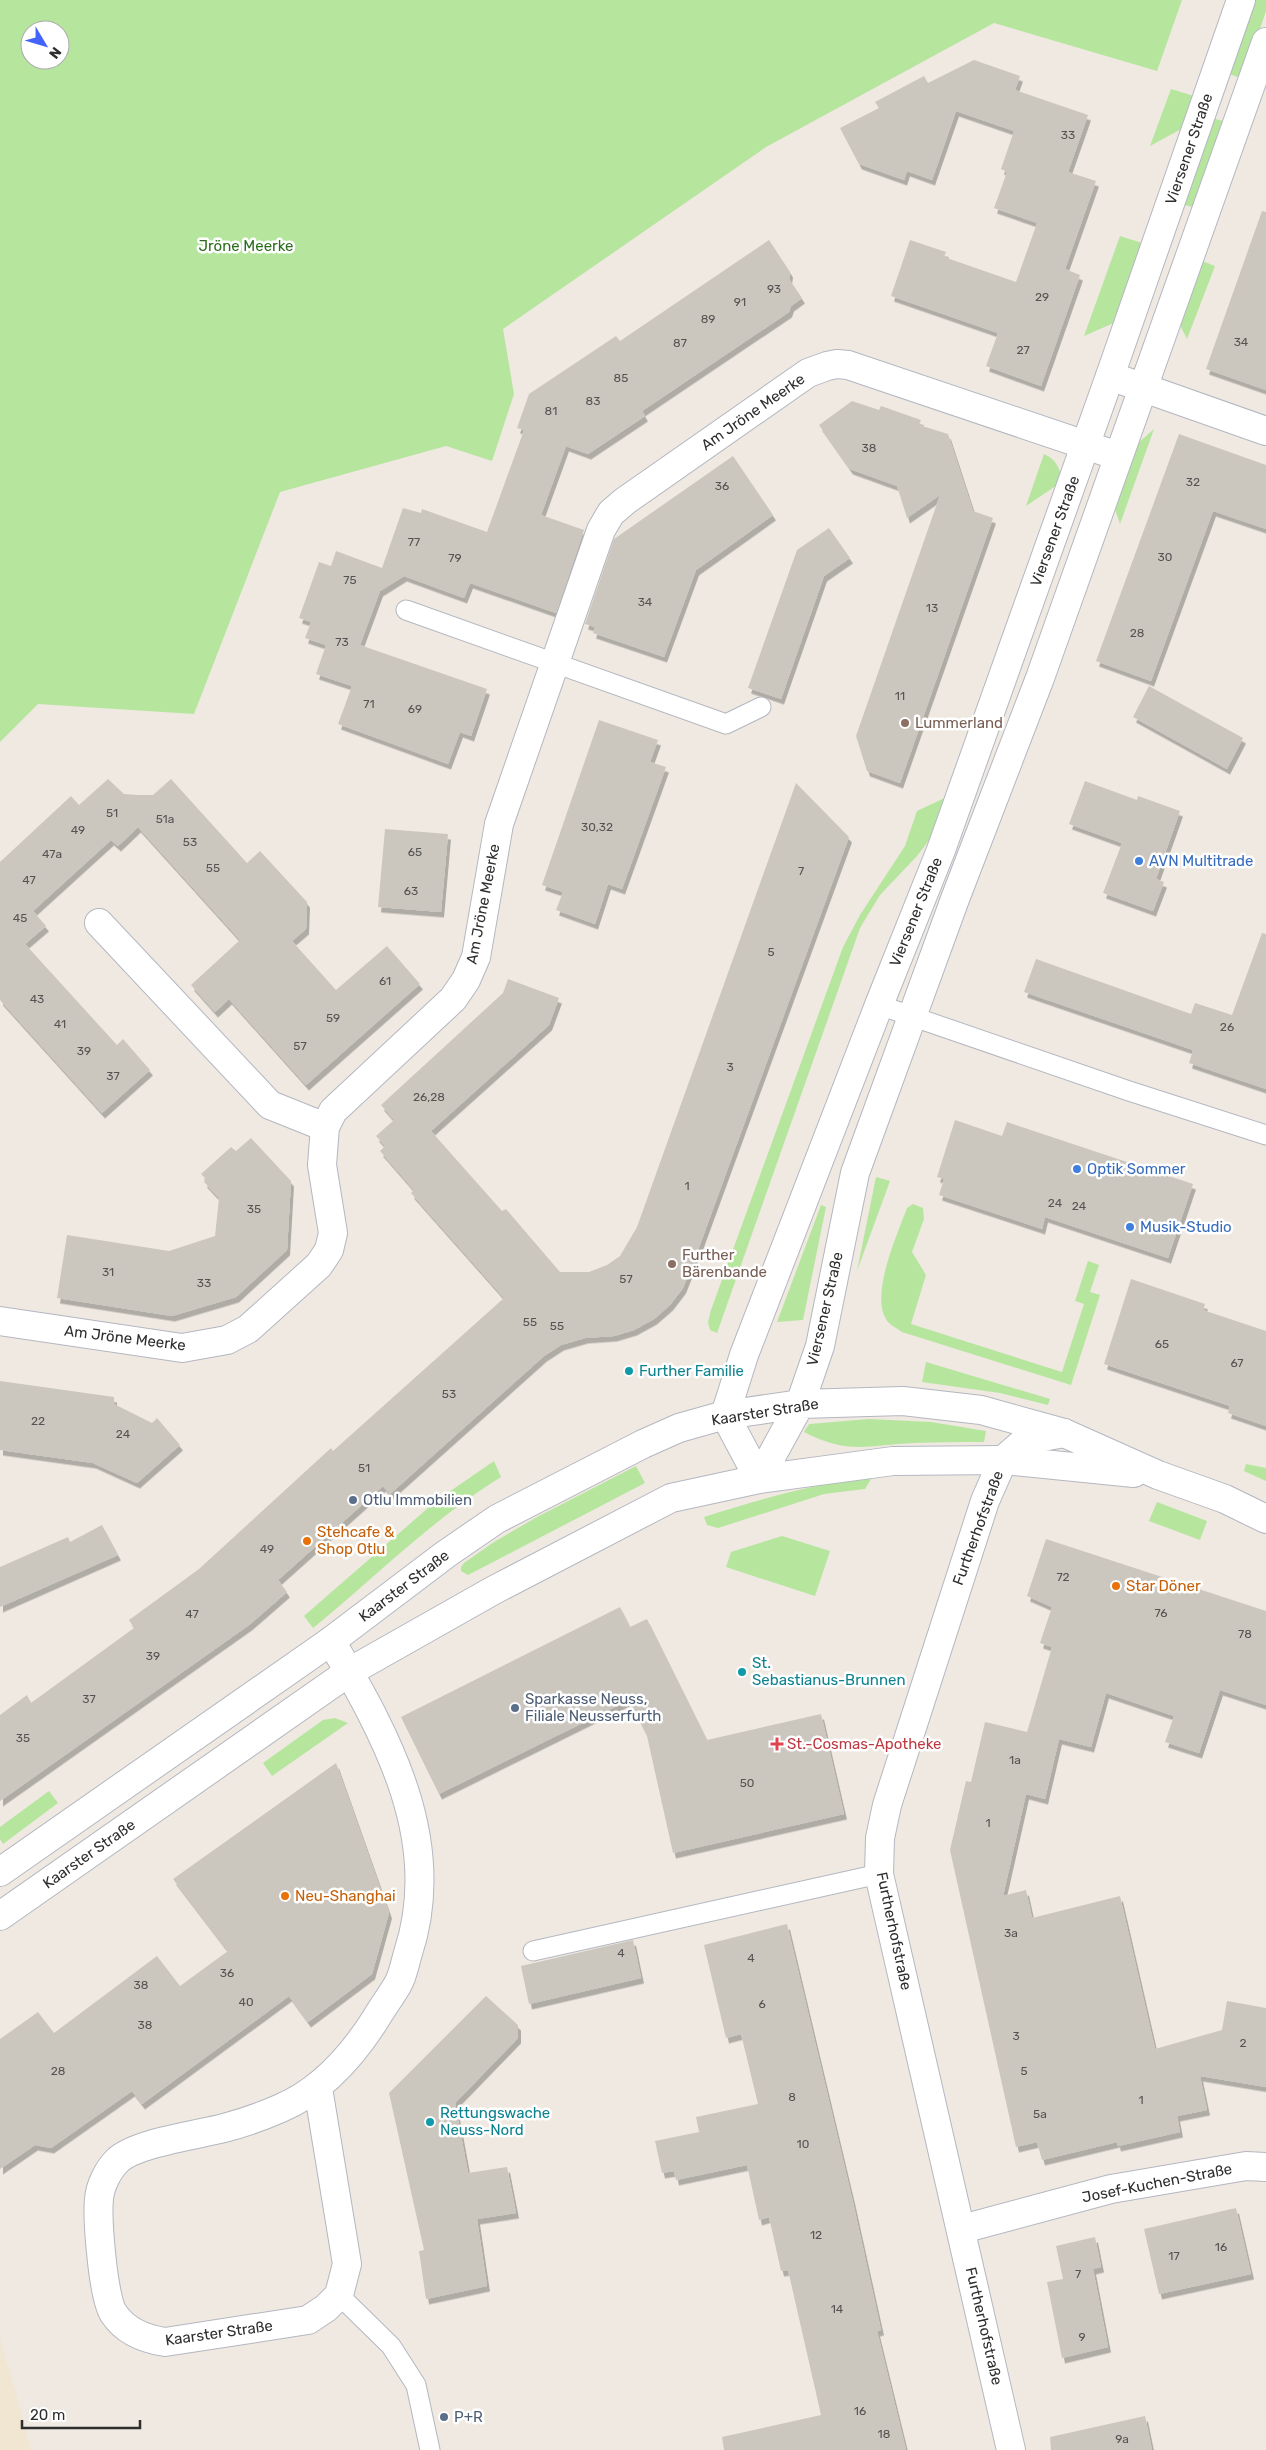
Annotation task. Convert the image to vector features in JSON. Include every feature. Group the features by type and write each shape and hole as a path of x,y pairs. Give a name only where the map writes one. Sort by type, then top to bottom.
{"main road":[{"name":"Viersener Straße","path":"725,1416 744,1355 878,1005 941,850 1110,376 1241,0"},
{"name":"Viersener Straße","path":"759,1479 800,1404 820,1346 855,1173 1040,678 1266,42"},
{"name":"Am Jröne Meerke","path":"0,1322 182,1348 228,1340 248,1329 319,1265 329,1250 333,1234 322,1164 325,1126 333,1111 453,999 466,980 476,957 499,824 601,530 612,513 625,501 808,373 827,366 848,365 1118,456"},
{"path":"1110,376 1266,431"},
{"path":"99,923 270,1105 325,1126"},
{"name":"Kaarster Straße","path":"0,1872 331,1641 446,1554 498,1519 643,1444 680,1428 725,1416 800,1404 903,1401 981,1410 1064,1433 1158,1475 1225,1498 1266,1519"},
{"path":"725,1416 759,1479"},
{"name":"Furtherhofstraße","path":"1012,2450 879,1874 880,1838 887,1805 985,1501 1003,1460 1026,1440 1064,1433"},
{"name":"Kaarster Straße","path":"0,1916 349,1672 494,1590 672,1498 759,1479 893,1460 1003,1460 1158,1475"},
{"name":"Kaarster Straße","path":"331,1641 376,1721 412,1812 421,1876 416,1928 399,1982 362,2040 318,2088 282,2108 226,2128 132,2151 117,2162 106,2178 99,2197 98,2225 112,2312 128,2330 148,2340 165,2342 308,2320 326,2308 339,2295"},
{"path":"318,2088 348,2264 339,2295"},
{"name":"Josef-Kuchen-Straße","path":"962,2229 1111,2189 1246,2166 1266,2167"}],"lane":[{"path":"406,610 726,724 761,707"},
{"path":"878,1005 1266,1134"},
{"path":"533,1951 879,1874"},
{"path":"339,2295 392,2346 416,2385 430,2450"}],"shaded area":[{"path":"0,2339 16,2394 31,2450 0,2450"}],"green space":[{"name":"Jröne Meerke","path":"0,0 1182,0 1157,71 994,23 766,147 503,329 514,394 492,461 446,446 280,492 194,714 38,704 0,742"},
{"path":"1253,0 1266,0 1266,11 1243,79 1227,73"},
{"path":"1171,89 1194,96 1183,128 1150,146"},
{"path":"1212,118 1227,122 1196,208 1181,204"},
{"path":"1120,236 1142,243 1116,322 1084,336"},
{"path":"1202,261 1215,266 1187,339 1179,323"},
{"path":"1154,429 1120,524 1114,506 1137,444"},
{"path":"1044,454 1057,465 1063,481 1026,506"},
{"path":"951,795 940,826 917,856 880,895 860,928 717,1333 710,1330 708,1322 711,1310 843,947 860,915 905,846 917,811"},
{"path":"876,1177 890,1181 857,1271"},
{"path":"913,1204 923,1208 924,1219 912,1252 926,1275 911,1324 1062,1372 1084,1304 1075,1301 1088,1261 1099,1265 1090,1292 1100,1295 1071,1385 902,1332 889,1323 883,1312 881,1299 886,1266 907,1208"},
{"path":"821,1205 826,1207 803,1320 777,1322"},
{"path":"926,1362 1050,1399 1048,1405 1000,1393 922,1382"},
{"path":"869,1419 931,1422 986,1431 984,1442 914,1443 858,1447 833,1444 804,1432 809,1424"},
{"path":"494,1461 501,1477 451,1511 313,1628 304,1616 436,1501"},
{"path":"1246,1464 1266,1468 1266,1481 1244,1471"},
{"path":"636,1466 645,1483 468,1575 461,1571 464,1563 494,1542 537,1517"},
{"path":"873,1476 865,1489 824,1494 718,1528 707,1525 704,1517 788,1493 830,1483"},
{"path":"1157,1502 1207,1521 1200,1540 1149,1521"},
{"path":"782,1536 830,1551 815,1596 726,1567 731,1552"},
{"path":"335,1718 348,1723 272,1776 263,1763 323,1720"},
{"path":"49,1791 58,1803 3,1844 0,1839 0,1827"}],"building":[{"path":"974,60 1020,76 1015,90 1088,115 1068,172 1096,181 1065,269 1080,275 1041,386 986,366 998,333 891,296 910,240 946,252 944,257 1016,282 1037,223 994,208 1007,172 1001,169 1014,131 956,111 932,180 907,171 904,180 859,164 840,128 879,108 875,102 924,76 928,83"},
{"path":"1262,211 1266,212 1266,390 1206,369"},
{"path":"769,240 790,272 789,279 802,298 791,306 789,312 642,411 645,416 588,454 566,446 541,515 584,530 556,613 470,583 464,598 404,576 380,591 360,645 487,689 471,736 460,732 448,764 338,724 352,686 316,674 326,645 305,638 311,622 299,618 319,562 331,566 336,551 382,568 403,508 421,513 422,509 487,532 524,430 517,428 529,394 616,336 620,341"},
{"path":"852,401 879,410 881,406 921,420 919,425 948,434 973,511 993,518 900,783 867,771 856,736 940,495 907,518 897,486 850,469 819,425"},
{"path":"1179,434 1266,465 1266,529 1213,511 1151,681 1096,661"},
{"path":"733,456 773,515 696,570 664,657 593,633 595,627 585,624 614,539"},
{"path":"829,528 850,558 824,576 781,699 748,688 797,550"},
{"path":"1149,686 1243,738 1227,769 1133,717"},
{"path":"599,720 658,740 650,762 666,767 622,889 608,884 595,924 556,910 563,892 542,885"},
{"path":"108,779 124,794 153,795 171,779 247,863 260,851 307,902 306,929 292,941 336,990 387,946 420,984 306,1085 229,999 215,1012 191,985 240,940 138,827 118,846 111,840 33,911 46,926 25,944 117,1045 123,1039 150,1070 102,1113 0,1000 0,862 71,796 79,805"},
{"name":"AVN Multitrade","path":"1085,781 1137,800 1138,796 1180,811 1156,879 1164,882 1153,911 1103,893 1122,843 1069,824"},
{"path":"796,783 849,837 698,1250 683,1288 670,1305 654,1319 634,1330 614,1336 585,1338 561,1345 544,1356 390,1494 383,1486 278,1580 287,1592 249,1625 0,1801 0,1715 27,1695 31,1703 134,1628 129,1620 199,1569 331,1448 333,1451 504,1298 411,1193 414,1190 380,1151 385,1146 376,1136 394,1120 381,1105 503,993 508,979 559,998 549,1025 431,1131 502,1211 506,1209 560,1272 589,1272 607,1265 620,1256 637,1227"},
{"path":"385,829 448,834 441,912 378,907"},
{"path":"1262,933 1266,934 1266,1089 1189,1063 1193,1050 1024,992 1036,959 1191,1014 1195,1003 1232,1015"},
{"path":"955,1120 1002,1136 1007,1122 1193,1184 1168,1258 1045,1217 1042,1229 939,1195 944,1179 937,1177"},
{"path":"251,1138 291,1181 287,1250 236,1297 172,1316 57,1298 67,1235 169,1251 215,1236 219,1198 204,1182 206,1179 201,1174 231,1147 236,1151"},
{"path":"1131,1279 1205,1304 1203,1310 1266,1331 1266,1426 1228,1413 1230,1406 1104,1364"},
{"path":"0,1381 114,1397 114,1404 152,1423 157,1418 180,1445 137,1483 93,1463 0,1450"},
{"path":"102,1525 118,1555 0,1607 0,1567 68,1537 70,1542"},
{"path":"1046,1539 1266,1611 1266,1705 1220,1690 1199,1753 1165,1742 1174,1716 1106,1693 1091,1747 1059,1739 1045,1799 1026,1794 1003,1896 1026,1890 1032,1918 1120,1896 1155,2049 1222,2030 1227,2001 1266,2008 1266,2087 1200,2076 1207,2110 1177,2116 1180,2132 1118,2146 1117,2142 1042,2160 1037,2142 1016,2147 950,1850 966,1781 971,1782 985,1722 1027,1732 1052,1647 1040,1643 1052,1607 1027,1596"},
{"path":"620,1607 630,1627 647,1619 707,1740 821,1714 844,1814 673,1853 647,1736 629,1700 439,1794 401,1717"},
{"path":"336,1763 389,1913 372,1974 308,2022 289,1996 142,2104 132,2091 51,2148 35,2145 0,2169 0,2039 38,2012 54,2033 157,1956 180,1986 228,1951 173,1879"},
{"path":"787,1924 852,2198 881,2330 877,2331 906,2450 724,2450 722,2437 821,2415 788,2270 781,2271 769,2217 759,2220 747,2165 676,2180 674,2171 662,2173 655,2141 699,2132 696,2117 758,2104 741,2034 726,2038 704,1945"},
{"path":"633,1940 641,1978 529,2004 521,1966"},
{"name":"Rettungswache Neuss-Nord","path":"486,1996 518,2025 518,2038 455,2103 468,2173 507,2167 516,2213 477,2219 487,2286 426,2299 419,2251 424,2250 389,2093"},
{"path":"1236,2208 1251,2274 1159,2294 1144,2229"},
{"path":"1095,2237 1101,2267 1093,2269 1108,2347 1062,2358 1047,2282 1063,2279 1056,2246"},
{"path":"1145,2416 1152,2450 1051,2450 1050,2437"}],"place":[{"name":"Lummerland","path":"905,723"},
{"name":"AVN Multitrade","path":"1139,861"},
{"name":"Optik Sommer","path":"1077,1169"},
{"name":"Musik-Studio","path":"1130,1227"},
{"name":"Further Bärenbande","path":"672,1264"},
{"name":"Further Familie","path":"629,1371"},
{"name":"Otlu Immobilien","path":"353,1500"},
{"name":"Stehcafe & Shop Otlu","path":"307,1541"},
{"name":"Star Döner","path":"1116,1586"},
{"name":"St. Sebastianus-Brunnen","path":"742,1672"},
{"name":"Sparkasse Neuss, Filiale Neusserfurth","path":"515,1708"},
{"name":"St.-Cosmas-Apotheke","path":"777,1744"},
{"name":"Neu-Shanghai","path":"285,1896"},
{"name":"Rettungswache Neuss-Nord","path":"430,2122"},
{"name":"P+R","path":"444,2417"}]}
